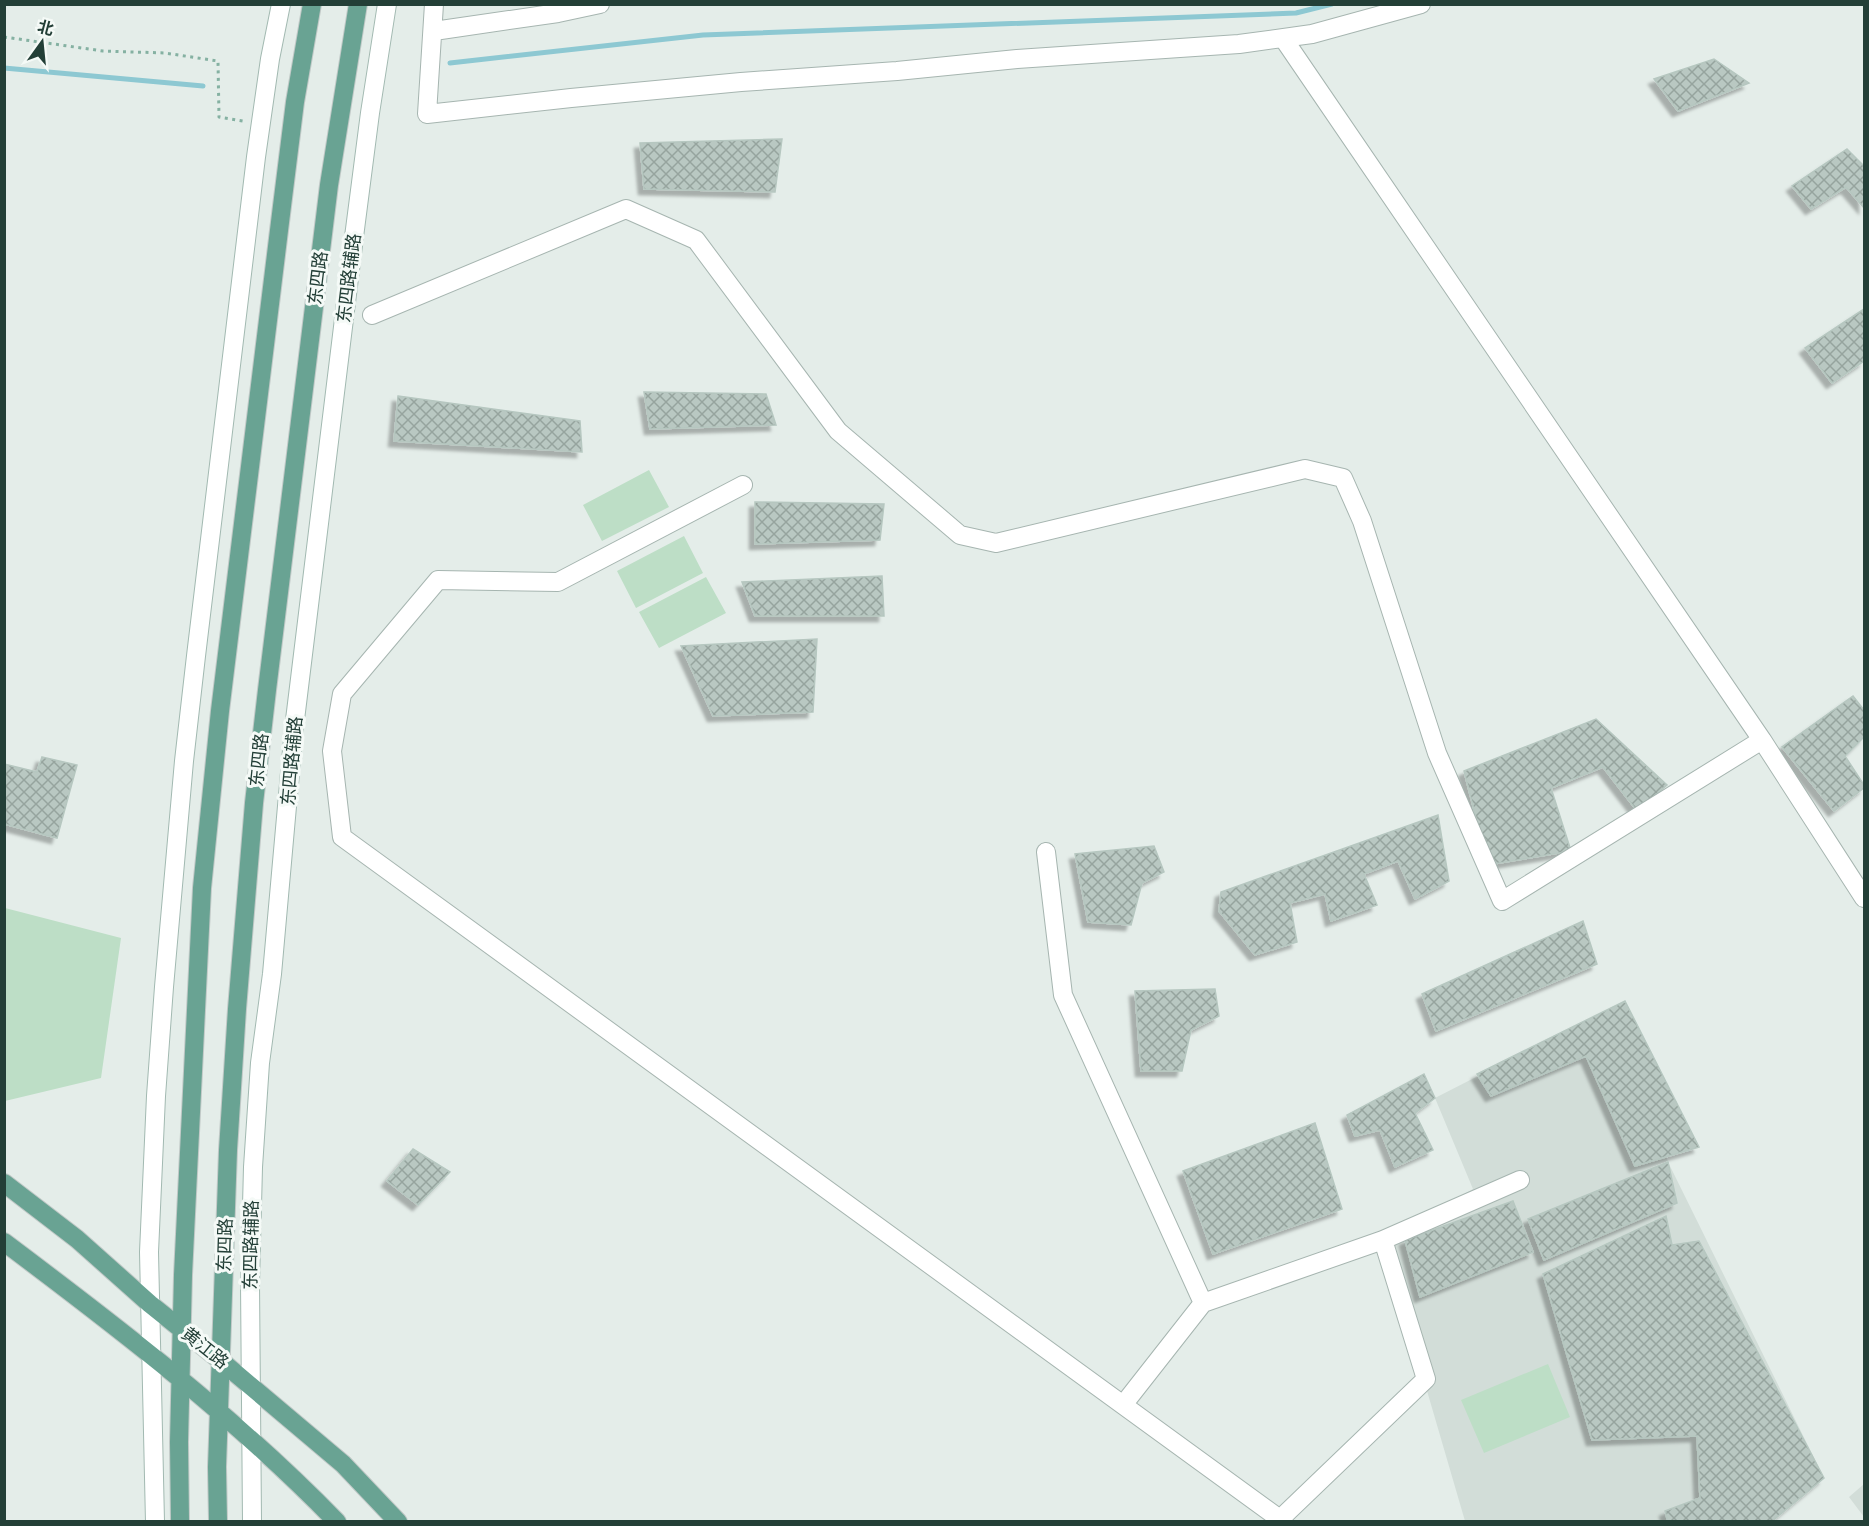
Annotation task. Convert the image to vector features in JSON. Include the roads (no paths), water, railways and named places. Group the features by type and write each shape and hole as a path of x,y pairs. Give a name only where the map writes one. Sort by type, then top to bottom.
{"main road":[{"path":"180,1521 180,1380 184,1251 202,888 220,711 282,206 295,102 312,4"},
{"name":"东四路","path":"218,1521 217,1467 228,1150 254,803 329,184 358,4"},
{"name":"黄江路","path":"4,1183 77,1239 150,1304 343,1464 399,1521"},
{"path":"4,1242 107,1319 219,1412 294,1478 337,1521"}],"street":[{"path":"155,1521 149,1252 156,1096 184,761 261,124 280,4"},
{"name":"东四路辅路","path":"252,1521 250,1283 253,1167 260,1063 272,974 296,716 354,237 387,4"},
{"path":"434,4 427,114 741,82 897,71 1017,59 1239,44 1312,34 1420,4"},
{"path":"434,31 558,13 600,4"},
{"path":"1283,38 1762,740 1864,898"},
{"path":"372,315 626,209 696,240 838,431 960,535 996,543 1305,469 1343,478 1362,521 1437,753 1502,901 1762,740"},
{"path":"743,485 558,582 438,580 342,693 332,751 342,837 1280,1520 1426,1379 1383,1240"},
{"path":"1046,852 1063,995 1203,1303"},
{"path":"1124,1405 1203,1303 1383,1240 1520,1180"}],"waterway":[{"path":"450,63 703,35 1296,13 1332,4"},
{"path":"4,68 203,86"}]}
